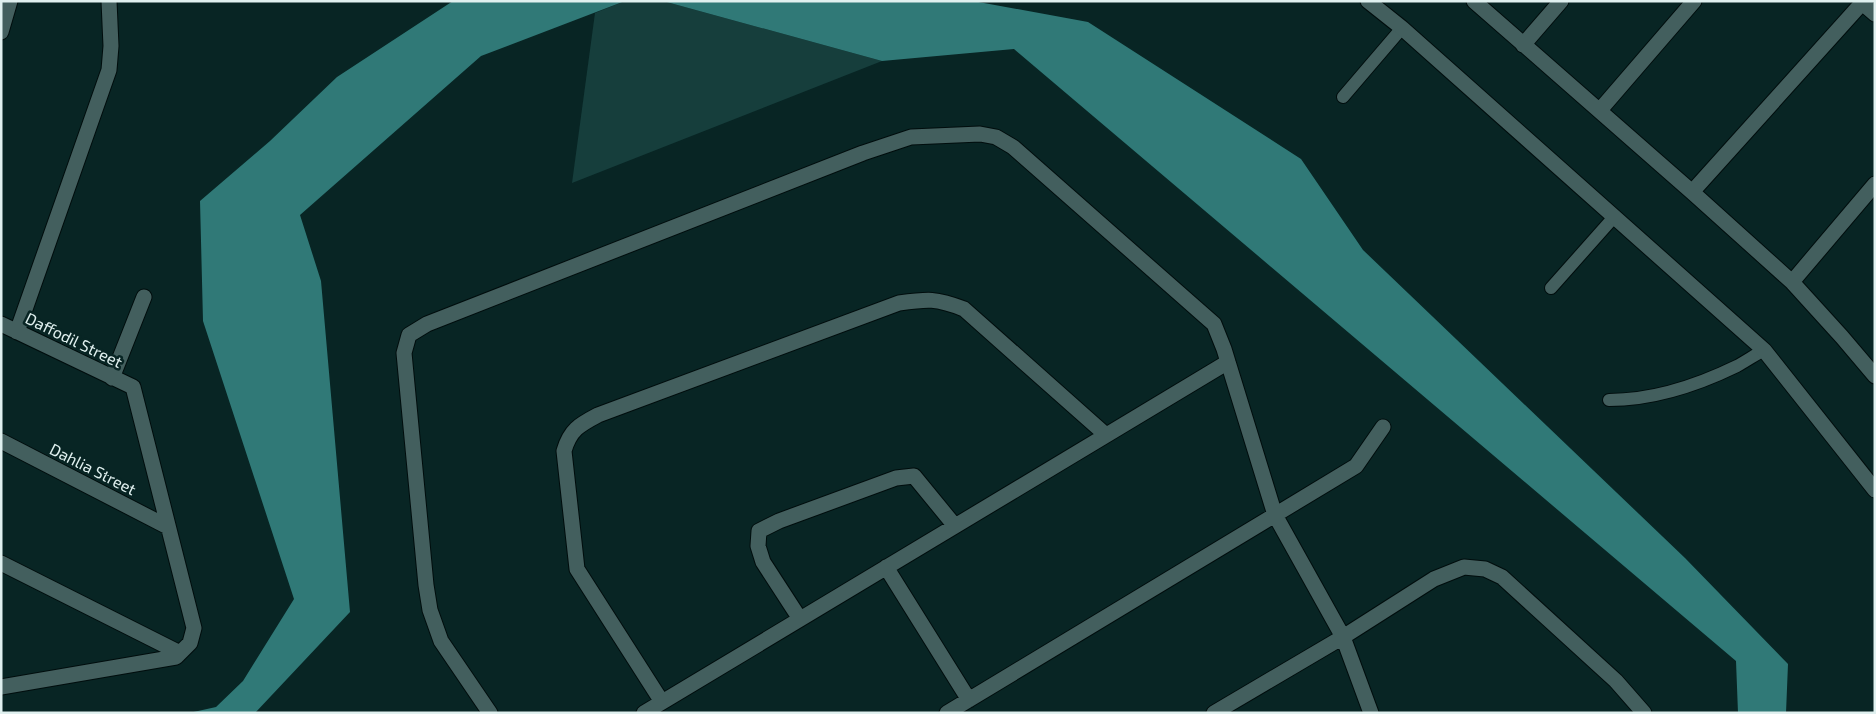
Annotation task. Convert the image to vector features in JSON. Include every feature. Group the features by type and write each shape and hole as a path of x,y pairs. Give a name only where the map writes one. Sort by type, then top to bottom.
{"street":[{"path":"1,32 10,1"},
{"path":"17,332 109,70 111,46 109,1"},
{"path":"1368,1 1402,28 1764,350 1875,490"},
{"path":"1474,1 1600,110 1792,282 1875,376"},
{"path":"1523,45 1561,1"},
{"path":"1600,110 1694,1"},
{"path":"1692,192 1861,2 1875,14"},
{"path":"490,713 441,641 430,610 404,353 409,335 427,324 863,153 911,137 980,134 996,137 1013,147 1214,324 1228,362 1275,515 1343,637 1371,713"},
{"path":"1792,282 1874,188"},
{"path":"112,378 144,297"},
{"path":"662,702 577,569 564,451 568,437 580,424 607,412 899,304 925,300 943,301 964,309 1106,435"},
{"name":"Daffodil Street","path":"1,324 133,387 168,527"},
{"path":"644,713 1228,362"},
{"path":"947,713 1356,466 1383,427"},
{"name":"Dahlia Street","path":"1,441 168,527"},
{"path":"800,619 763,562 758,546 759,531 779,521 896,478 914,476 955,526"},
{"path":"1,687 176,657 190,642 194,628 168,527"},
{"path":"1,563 180,653"},
{"path":"886,567 969,700"},
{"path":"1214,713 1343,637 1434,579 1464,567 1485,569 1502,577 1609,674 1644,713"}],"lane":[{"path":"1343,97 1402,28"},
{"path":"1551,288 1614,217"},
{"path":"1609,400 1632,400 1668,392 1738,366 1764,350"}],"shaded area":[{"path":"453,1 625,1 481,56 300,215 321,281 350,612 255,713 189,713 216,707 243,681 294,599 203,321 200,201 270,141 337,77"},
{"path":"625,1 663,1 882,61 572,183 595,13"},
{"path":"663,1 973,1 1088,22 1301,159 1363,250 1685,558 1788,664 1786,713 1738,713 1736,661 1014,49 882,61"}]}
